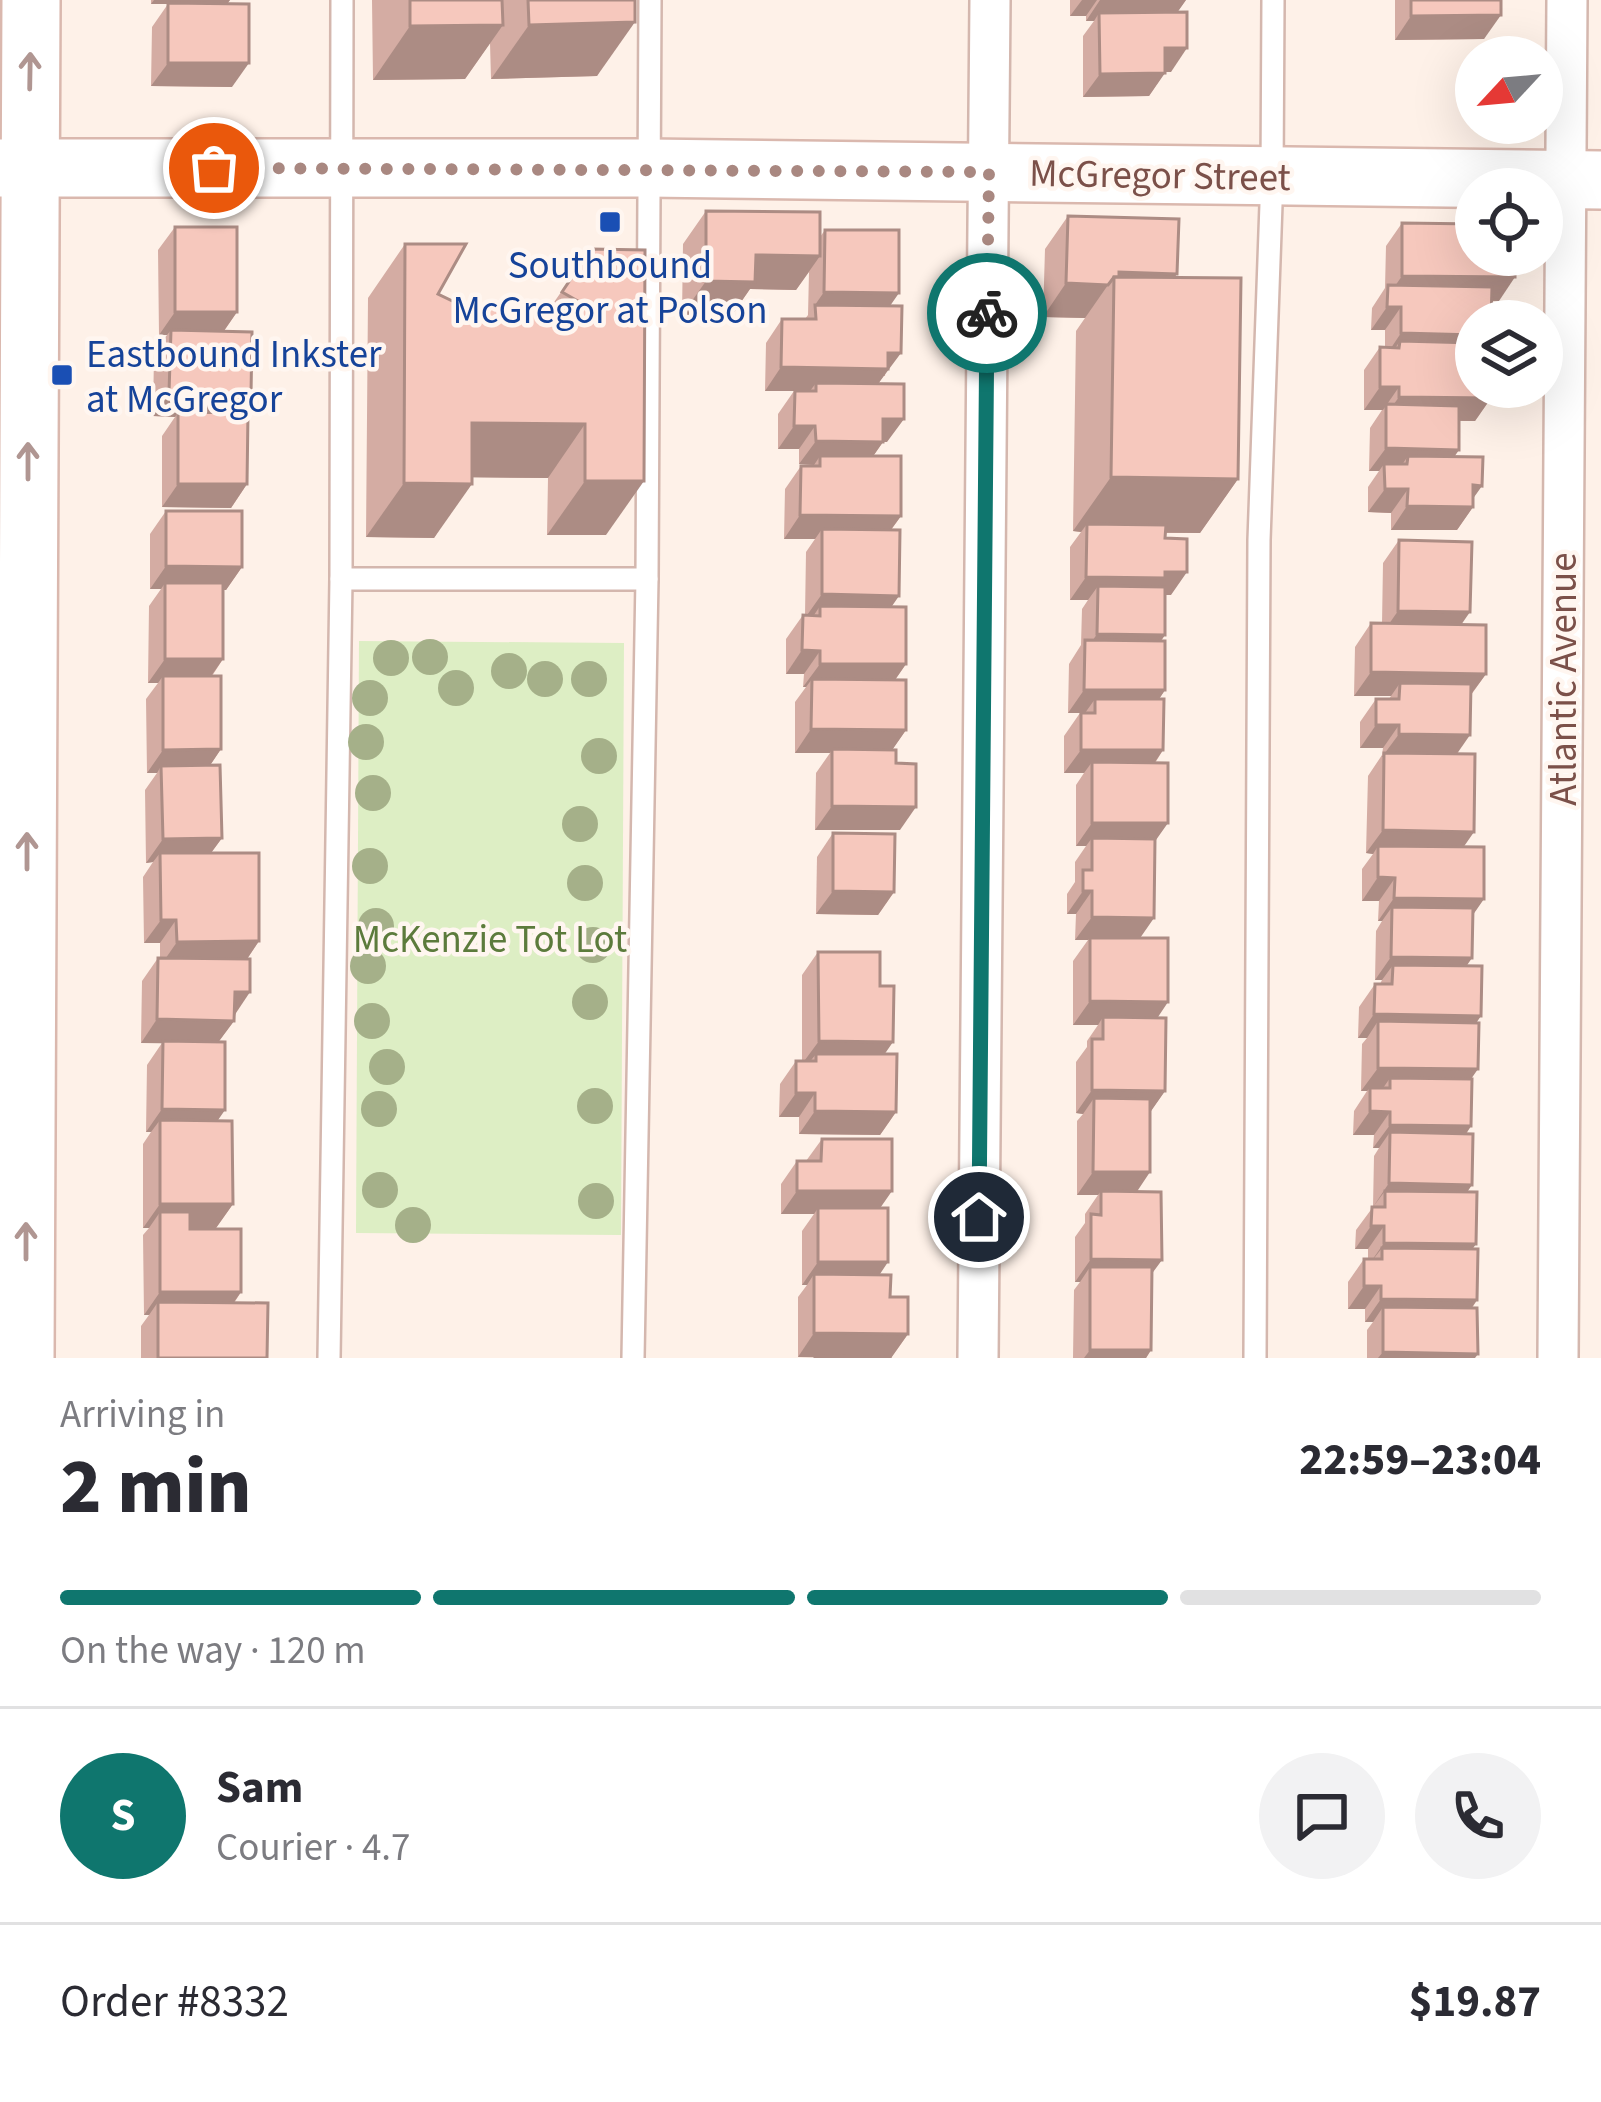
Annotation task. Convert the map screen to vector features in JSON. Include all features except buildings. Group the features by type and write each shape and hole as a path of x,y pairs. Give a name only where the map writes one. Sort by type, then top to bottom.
{"main road":[{"path":"25,1358 15,168 32,0"},
{"name":"McGregor Street","path":"15,168 648,168 1583,179"}],"street":[{"path":"978,1358 990,0"},
{"name":"Atlantic Avenue","path":"1558,1358 1583,179 1568,0"}],"lane":[{"path":"329,1358 341,579 343,0"},
{"path":"634,1358 647,579 650,0"},
{"path":"1255,1358 1259,540 1273,0"},
{"path":"341,579 647,579"}],"green space":[{"name":"McKenzie Tot Lot","path":"359,641 624,643 621,1235 356,1233"}],"way so far":[{"path":"214,168 989,172 987,313"}],"place":[{"name":"Southbound McGregor at Polson","path":"610,222"},
{"name":"Eastbound Inkster at McGregor","path":"62,375"}],"route":[{"path":"979,1217 987,313"}]}
